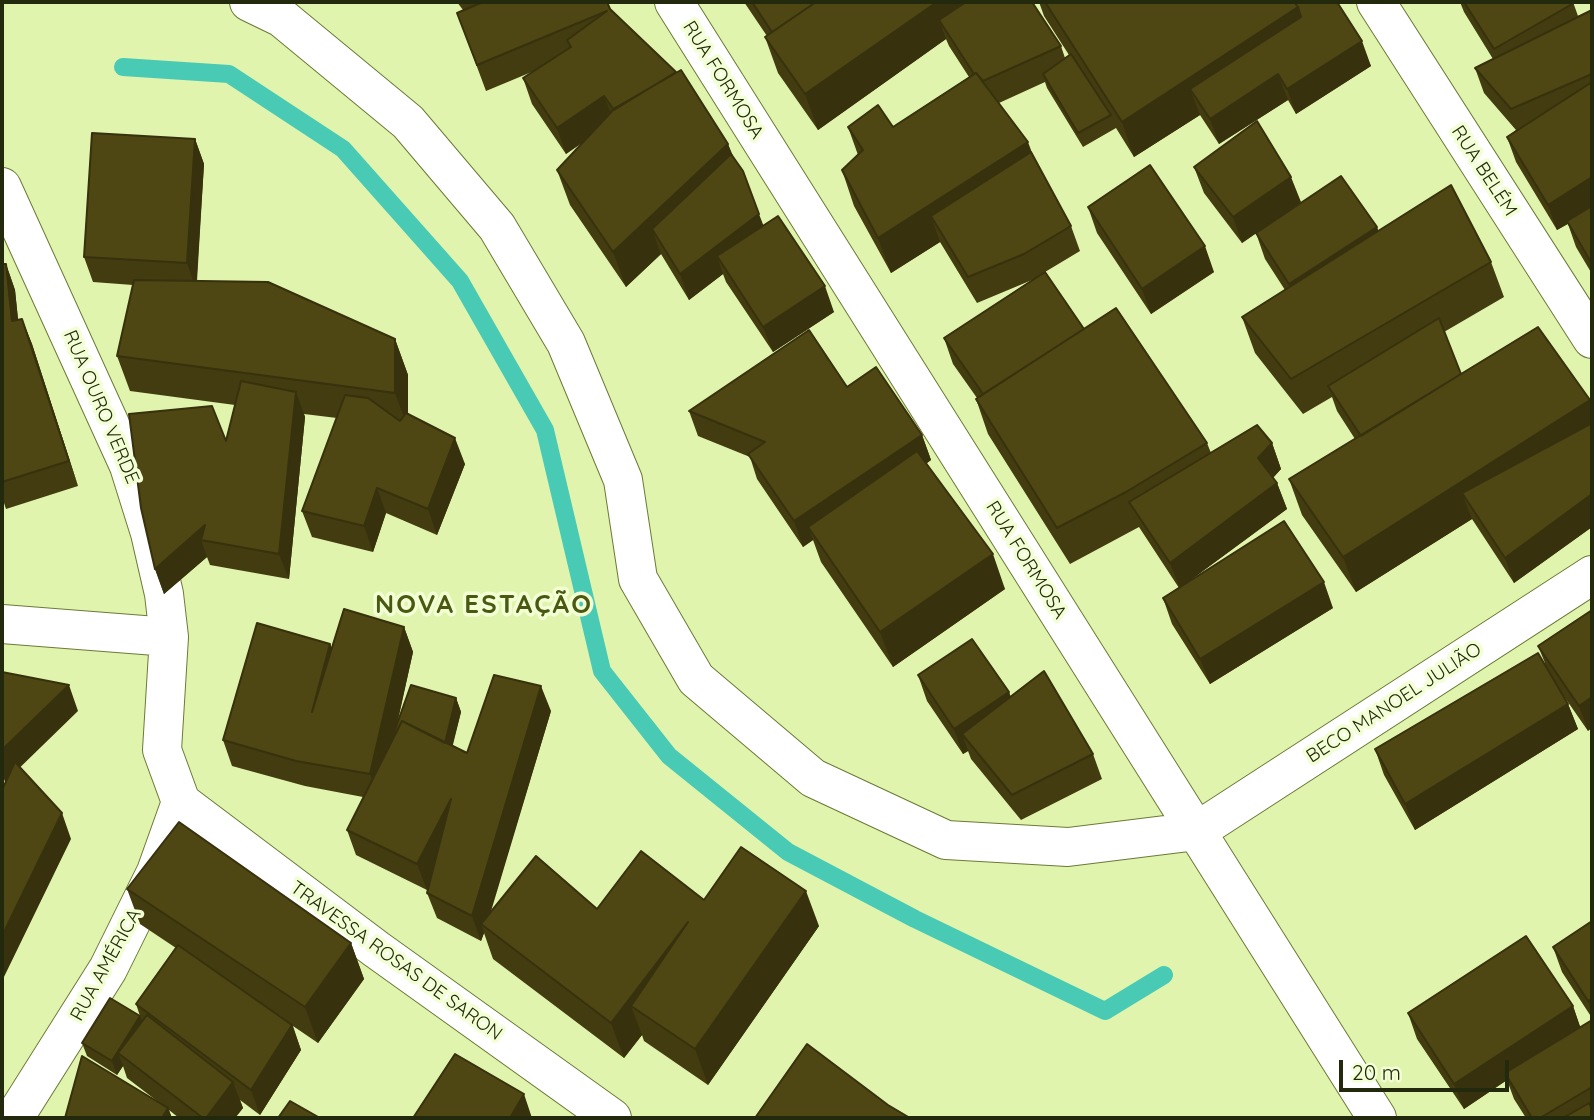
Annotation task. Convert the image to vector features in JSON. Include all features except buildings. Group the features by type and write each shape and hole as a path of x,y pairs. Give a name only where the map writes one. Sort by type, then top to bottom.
{"street":[{"path":"248,2 282,18 408,122 497,227 566,343 623,480 638,579 696,679 813,778 946,840 1068,846 1197,831"},
{"name":"RUA FORMOSA","path":"674,2 1377,1118"},
{"name":"RUA BELÉM","path":"1376,2 1592,339"},
{"name":"RUA OURO VERDE","path":"2,187 129,466 150,533 169,637 162,750 181,802"},
{"name":"BECO MANOEL JULIÃO","path":"1197,831 1592,575"},
{"path":"2,624 169,637"},
{"name":"RUA AMÉRICA","path":"14,1118 108,969 156,872 181,802"},
{"name":"TRAVESSA ROSAS DE SARON","path":"181,802 376,949 612,1118"}],"waterway":[{"path":"123,67 229,74 343,149 460,281 545,430 602,671 669,756 788,852 915,919 1105,1011 1164,975"}],"district":[{"name":"NOVA ESTAÇÃO","path":"484,605"}]}
